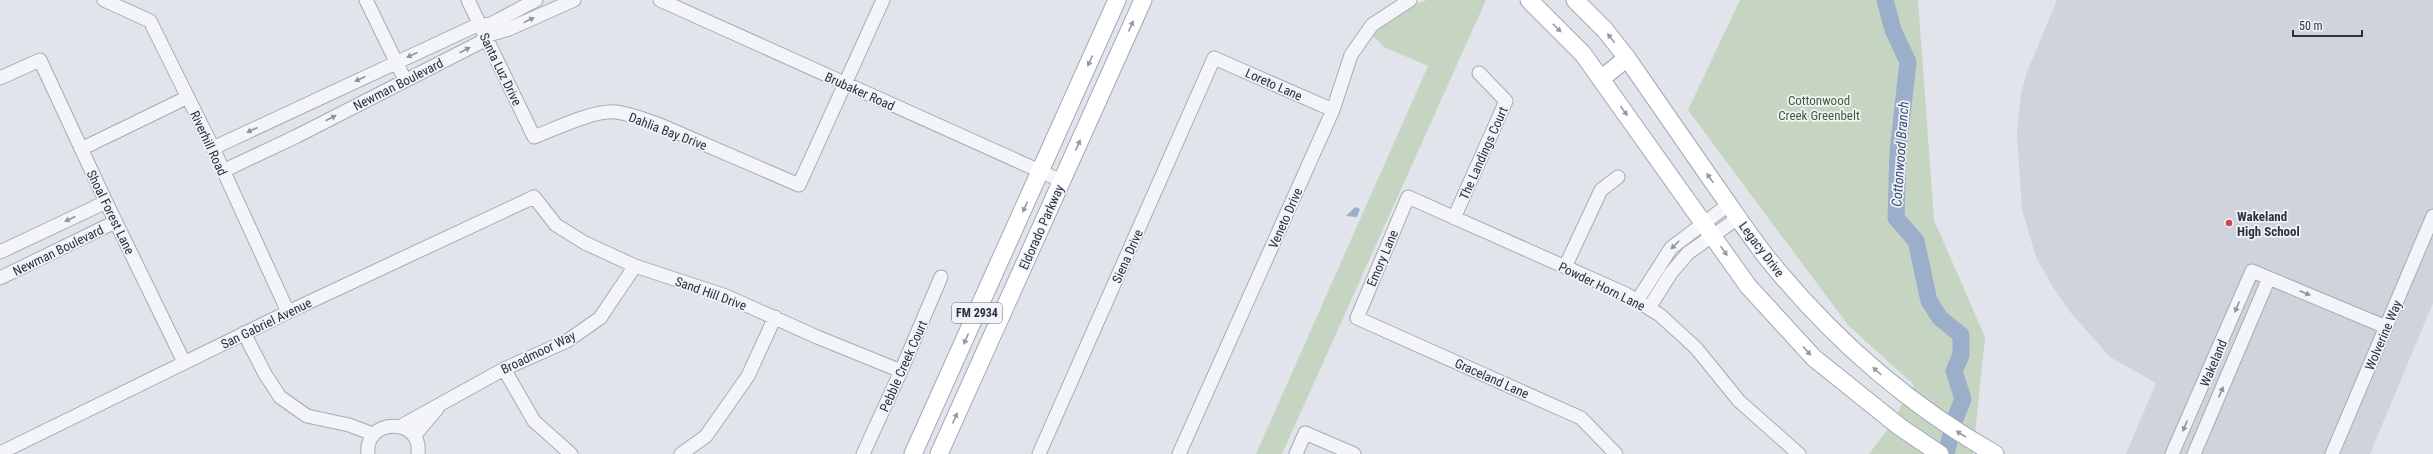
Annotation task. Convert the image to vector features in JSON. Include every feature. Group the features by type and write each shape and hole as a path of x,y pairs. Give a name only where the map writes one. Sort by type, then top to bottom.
{"main road":[{"name":"Eldorado Parkway","path":"913,454 1117,0"},
{"name":"Eldorado Parkway","path":"939,454 1143,0"},
{"path":"1529,0 1583,54 1748,286 1814,358 1900,427 1940,454"},
{"name":"Legacy Drive","path":"1575,0 1605,30 1627,58 1733,211 1777,271 1818,316 1907,396 1946,424 1995,454"},
{"path":"1601,79 1627,58"}],"street":[{"name":"Riverhill Road","path":"104,0 150,21 213,148 288,312"},
{"path":"366,0 405,80"},
{"name":"Santa Luz Drive","path":"468,0 534,137"},
{"name":"Newman Boulevard","path":"223,171 297,136 481,42 483,32 536,0"},
{"name":"Newman Boulevard","path":"213,148 396,62 473,28 483,32 509,29 574,0"},
{"name":"Brubaker Road","path":"660,0 1041,172 1062,180"},
{"path":"845,84 883,0"},
{"name":"Veneto Drive","path":"1179,454 1333,110 1351,54 1372,25 1410,0"},
{"name":"Loreto Lane","path":"1214,58 1333,110"},
{"name":"Siena Drive","path":"1039,454 1214,58"},
{"name":"Shoal Forest Lane","path":"0,78 40,60 115,222 184,362"},
{"name":"The Landings Court","path":"1454,218 1506,101 1479,73"},
{"name":"Dahlia Bay Drive","path":"534,137 596,115 614,112 637,116 799,185 845,84"},
{"path":"81,149 188,97"},
{"path":"1565,267 1601,190 1618,177"},
{"name":"San Gabriel Avenue","path":"0,453 244,333 534,197"},
{"name":"Sand Hill Drive","path":"534,197 556,225 585,243 635,266 726,296 774,318 901,371"},
{"name":"Powder Horn Lane","path":"1408,197 1565,267 1637,301 1660,315 1696,348 1739,401 1799,454"},
{"name":"Emory Lane","path":"1357,318 1408,197"},
{"name":"Newman Boulevard","path":"0,252 106,202"},
{"path":"1637,301 1671,248 1708,228 1733,211"},
{"name":"Wolverine Way","path":"2332,454 2433,216"},
{"name":"Newman Boulevard","path":"0,278 115,222"},
{"path":"1649,308 1678,264 1697,245 1708,228"},
{"name":"Broadmoor Way","path":"401,426 504,369 567,340 600,318 635,266"},
{"name":"Wakeland","path":"2174,451 2252,271 2269,278 2194,454"},
{"name":"Pebble Creek Court","path":"862,454 901,371 941,277"},
{"path":"2269,278 2386,327"},
{"path":"681,454 706,436 748,376 774,318"},
{"name":"Graceland Lane","path":"1357,318 1581,418 1616,454"},
{"path":"244,333 265,374 280,397 307,416 332,422 370,443 386,426 401,426 414,436 420,453"},
{"path":"504,369 534,421 571,454"},
{"name":"Broadmoor Way","path":"414,436 442,403"},
{"path":"1296,454 1305,433 1354,454"},
{"path":"2174,451 2188,454"}],"shaded area":[{"name":"Wakeland High School","path":"2057,0 2433,0 2433,303 2370,454 2126,454 2156,383 2110,357 2071,313 2052,286 2036,257 2022,210 2017,133 2021,94 2027,72"}],"green space":[{"path":"1427,0 1486,0 1282,454 1256,454 1428,66 1384,47 1373,36 1384,24 1397,14"},
{"name":"Cottonwood Creek Greenbelt","path":"1740,0 1918,0 1934,220 1985,337 1973,454 1869,454 1885,433 1914,385 1848,325 1688,110"}],"water":[{"path":"1355,207 1360,209 1357,217 1346,216"}],"waterway":[{"name":"Cottonwood Branch","path":"1885,0 1893,30 1908,62 1898,151 1896,218 1916,241 1929,301 1940,318 1961,335 1961,355 1954,371 1963,399 1955,419 1946,454"}],"place":[{"name":"Wakeland High School","path":"2229,223"}]}
